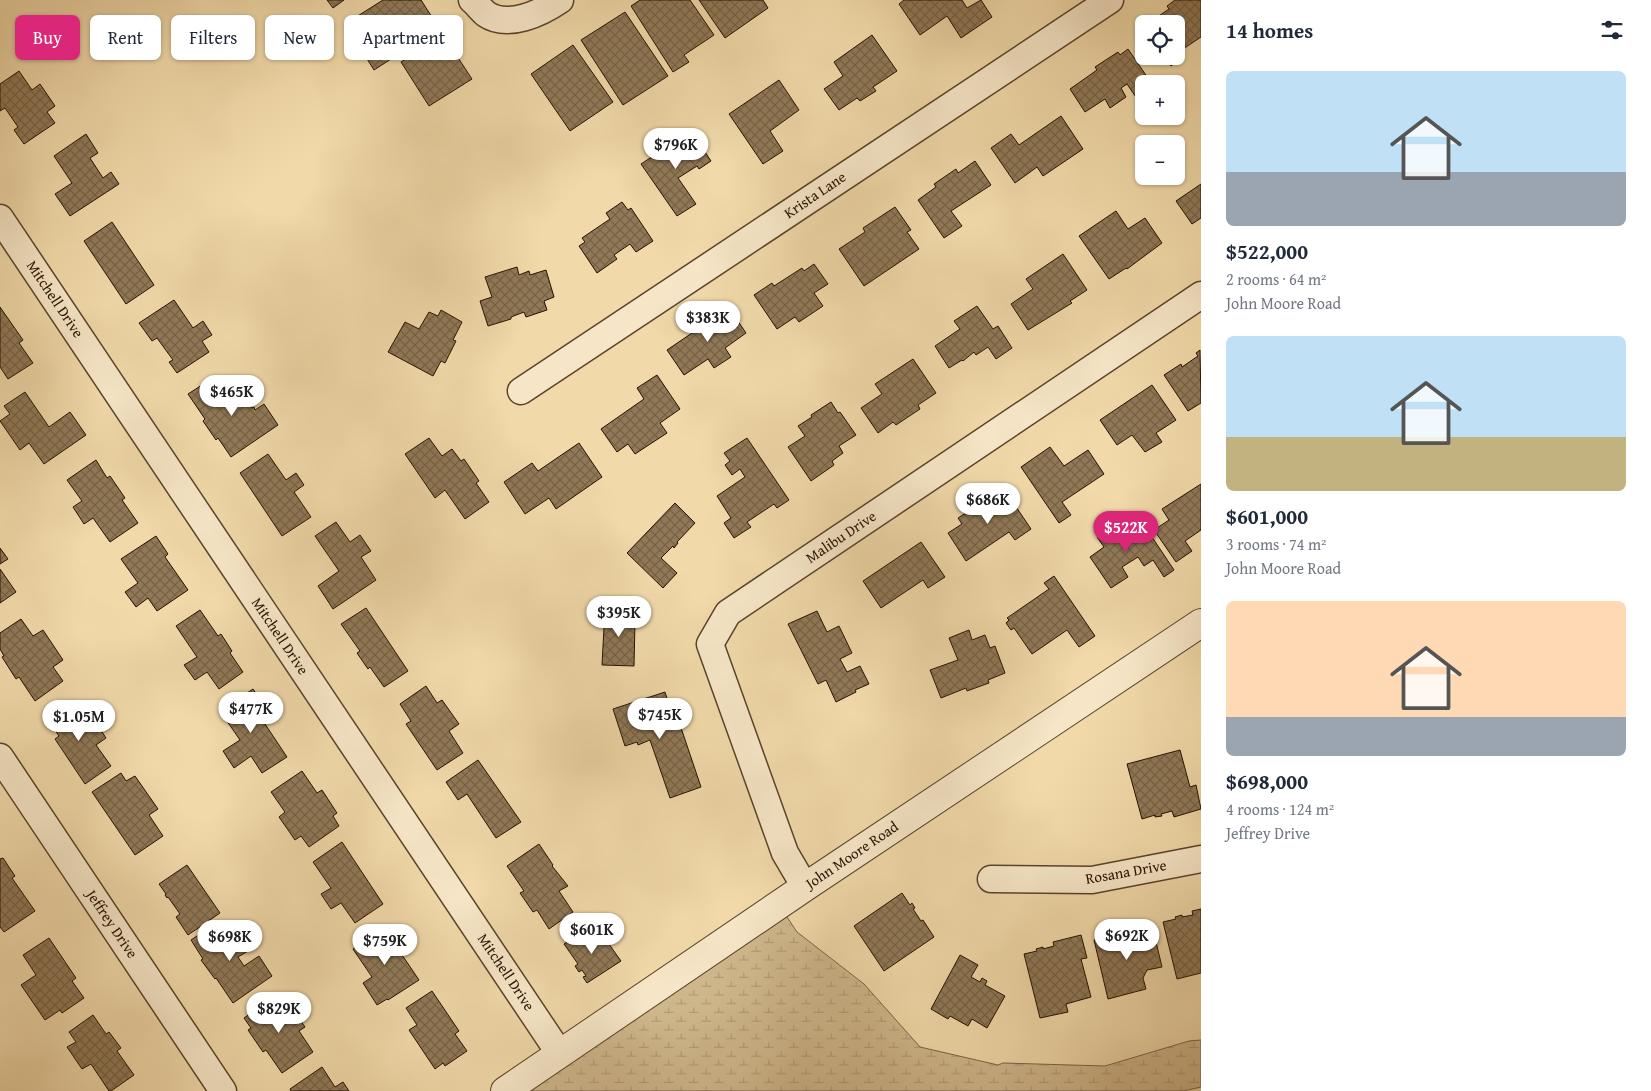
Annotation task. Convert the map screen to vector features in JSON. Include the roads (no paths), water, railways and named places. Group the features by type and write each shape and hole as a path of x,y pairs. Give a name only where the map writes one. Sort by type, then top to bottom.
{"street":[{"path":"472,0 487,14 503,19 522,18 553,5 560,0"},
{"name":"Krista Lane","path":"521,391 1110,0"},
{"name":"Mitchell Drive","path":"0,218 560,1054"},
{"name":"Malibu Drive","path":"805,886 785,853 710,644 728,613 1201,295"},
{"name":"John Moore Road","path":"505,1091 805,886 1201,623"},
{"name":"Jeffrey Drive","path":"0,757 224,1091"},
{"name":"Rosana Drive","path":"991,880 1092,880 1201,859"}]}
